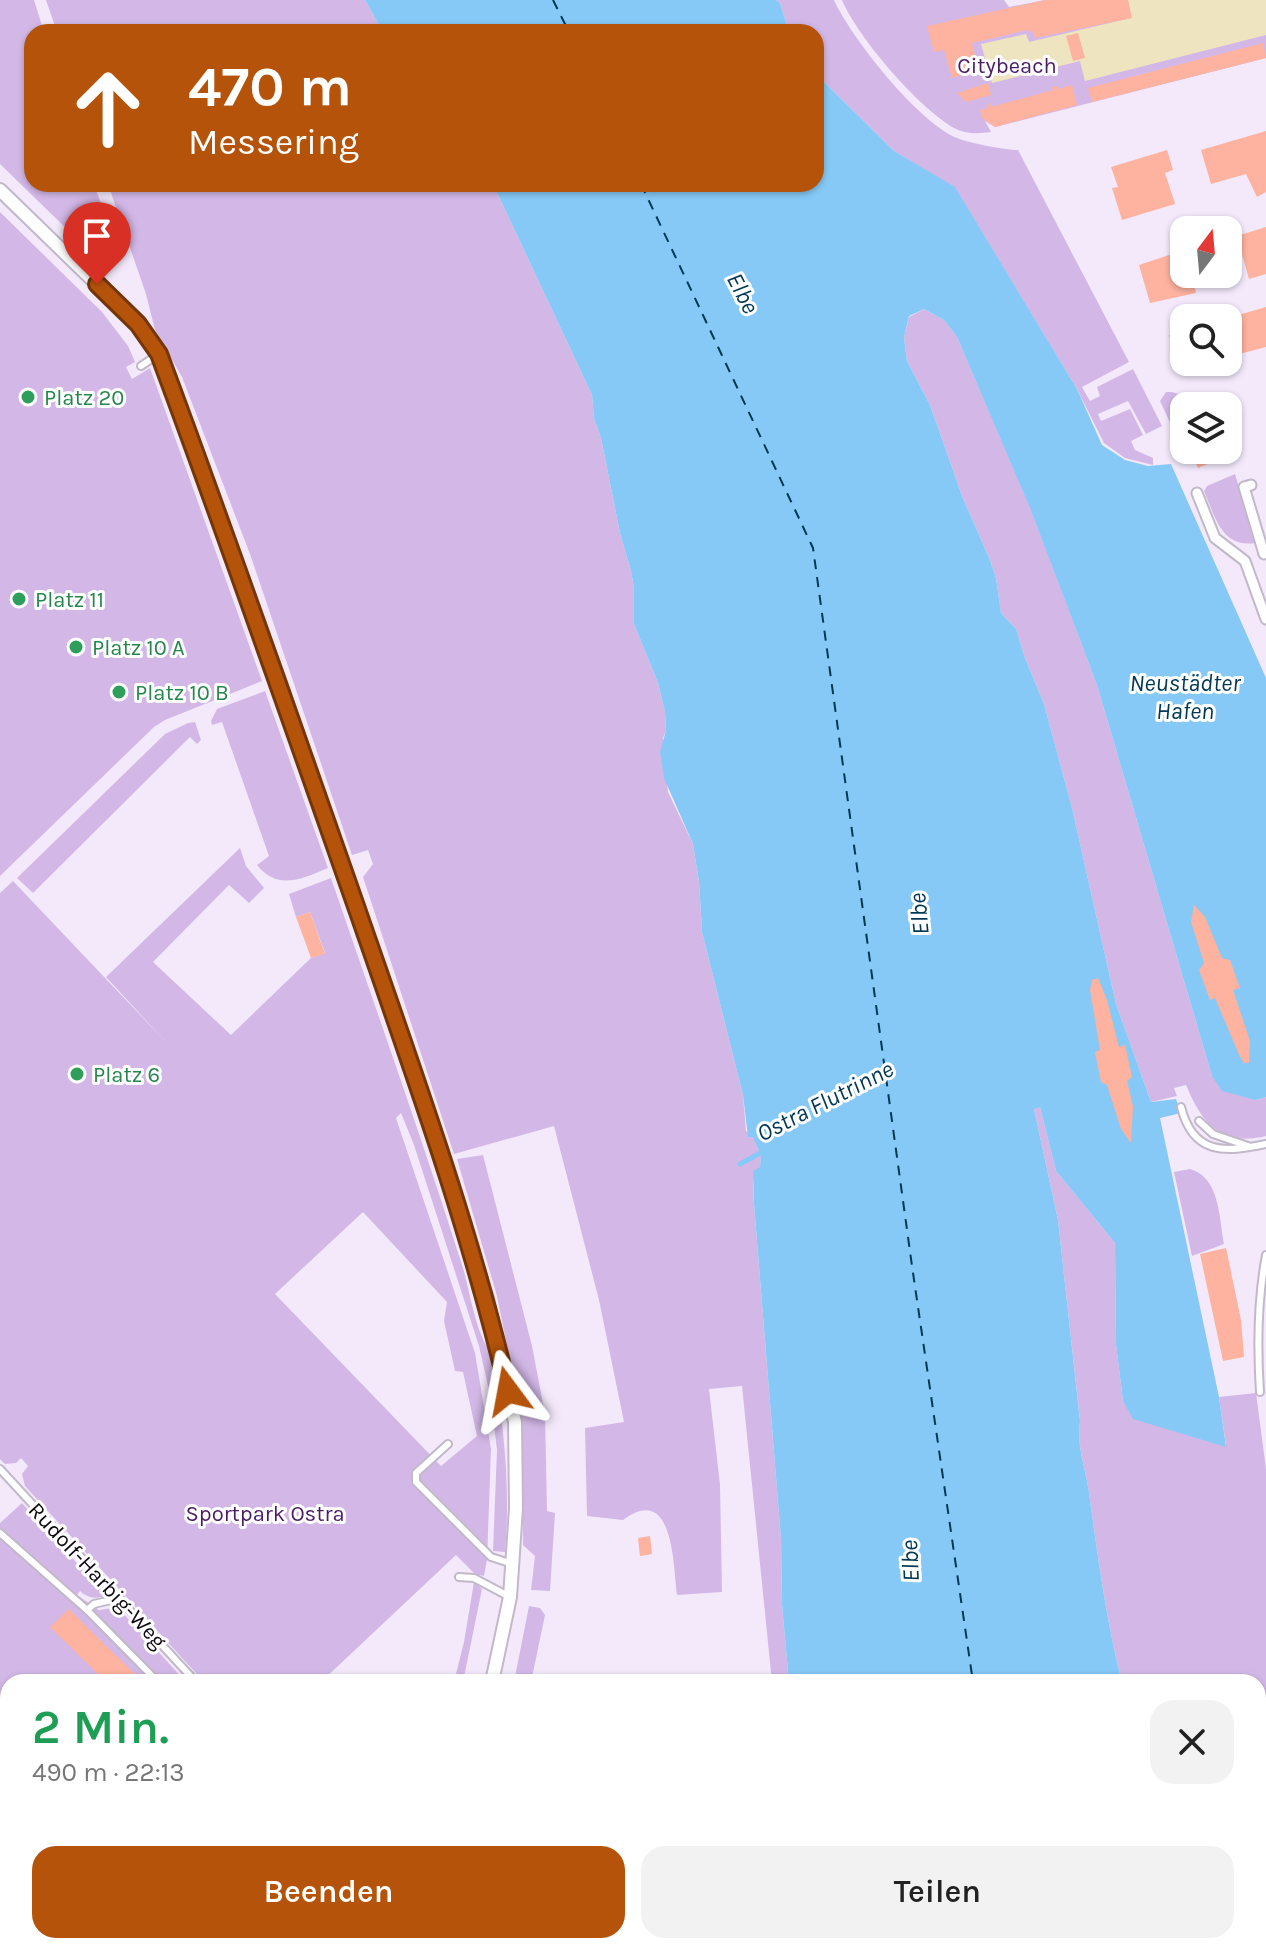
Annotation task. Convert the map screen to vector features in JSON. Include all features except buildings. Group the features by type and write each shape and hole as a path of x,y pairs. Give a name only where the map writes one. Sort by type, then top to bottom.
{"street":[{"path":"0,190 138,324 159,354 284,694 444,1161 487,1299 515,1422 513,1564 510,1597 494,1674"},
{"path":"1245,561 1265,554 1244,487 1251,485"},
{"path":"1197,493 1215,538 1245,561 1266,619"}],"lane":[{"path":"141,366 159,354"},
{"path":"1181,1107 1191,1134 1203,1145 1227,1149 1266,1144"},
{"path":"1199,1121 1213,1134 1252,1147"},
{"path":"1260,1392 1257,1347 1259,1291 1266,1255"},
{"path":"448,1444 416,1473 416,1482 491,1557 513,1564"},
{"name":"Rudolf-Harbig-Weg","path":"0,1469 189,1674"},
{"path":"0,1533 87,1610 150,1674"},
{"path":"459,1577 474,1578 510,1597"},
{"path":"87,1610 94,1604 120,1598"}],"green space":[{"path":"0,0 34,0 42,24 24,24 24,187 0,164"},
{"path":"46,0 365,0 378,24 54,24"},
{"path":"776,0 834,0 870,56 924,115 957,138 1018,150 1129,362 1082,387 1090,401 1100,396 1097,387 1133,369 1162,426 1146,434 1128,401 1098,414 1101,421 1130,409 1143,435 1131,441 1135,450 1153,458 1153,465 1125,458 1104,443 1077,389 955,188 894,151 824,82 824,24 787,24 780,3"},
{"name":"Citybeach","path":"842,0 1004,0 1009,7 1045,0 1266,0 1266,58 995,127 985,121 991,132 967,132 954,128 940,118 907,88 875,52"},
{"path":"29,192 97,192 114,250 110,271"},
{"path":"111,192 497,192 592,395 594,418 631,571 634,624 658,683 665,712 663,738 668,792 693,844 702,932 743,1095 746,1131 753,1136 761,1156 760,1168 753,1181 754,1204 781,1539 782,1605 788,1674 771,1674 742,1386 709,1389 720,1485 722,1592 677,1595 668,1532 652,1511 640,1511 623,1520 587,1516 585,1428 624,1422 599,1300 554,1126 454,1154 363,877 373,864 368,850 352,855 250,554 182,377 155,330 146,294"},
{"path":"0,212 102,312 128,346 135,362 126,367 132,379 150,368 262,681 154,727 0,876"},
{"path":"924,309 944,320 957,337 1030,507 1097,685 1212,1076 1256,1100 1266,1097 1266,1136 1236,1138 1215,1129 1199,1111 1186,1085 1174,1088 1177,1096 1151,1102 1116,1004 1072,808 1044,704 1016,629 1001,613 990,560 962,496 930,405 907,361 904,337 909,317"},
{"path":"1166,392 1170,392 1170,422 1160,401"},
{"path":"1235,474 1255,543 1243,543 1227,535 1216,520 1204,491 1207,486"},
{"path":"265,691 328,868 291,880 273,878 257,865 269,856 222,722 212,725 211,721 217,709"},
{"path":"195,722 201,740 197,744 190,737 33,893 17,878 165,734"},
{"name":"Sportpark Ostra","path":"240,848 246,866 264,888 249,903 229,885 153,962 231,1035 311,958 325,953 310,912 296,917 289,894 331,878 446,1216 481,1335 491,1351 505,1451 505,1552 493,1551 497,1450 491,1399 479,1346 401,1113 396,1118 475,1353 491,1449 487,1560 484,1576 475,1574 456,1555 330,1674 197,1674 25,1486 22,1474 28,1466 21,1458 16,1463 5,1464 0,1459 0,893 13,881 164,1040 106,977","holes":["363,1212 447,1302 444,1321 455,1371 463,1372 477,1436 441,1466 275,1294"]},
{"path":"1040,1107 1056,1171 1115,1243 1116,1344 1123,1401 1226,1446 1219,1397 1256,1393 1266,1469 1266,1674 1120,1674 1080,1448 1080,1420 1058,1220 1034,1109"},
{"path":"483,1155 532,1346 545,1414 547,1511 555,1513 550,1591 531,1590 535,1556 523,1545 523,1425 497,1296 457,1159"},
{"path":"1190,1169 1200,1173 1213,1189 1224,1244 1192,1256 1174,1172"},
{"path":"22,1503 106,1595 93,1598 80,1591 77,1595 99,1610 113,1608 121,1611 179,1674 0,1674 0,1523"},
{"path":"474,1582 482,1589 465,1674 456,1674"},
{"path":"529,1606 540,1608 545,1615 533,1674 516,1674"}],"sand":[{"path":"1128,0 1266,0 1266,35 1085,81 1080,61 992,83 981,44 1026,34 1029,42 1131,18"}],"water":[{"path":"365,0 776,0 780,3 787,24 378,24"},
{"path":"824,82 894,151 955,187 1077,389 1102,445 1125,460 1148,466 1171,464 1266,678 1266,1097 1256,1100 1222,1091 1212,1076 1097,685 1030,508 957,337 944,320 924,309 909,316 904,337 907,361 930,405 962,496 990,560 1001,613 1016,629 1044,704 1072,808 1116,1004 1151,1102 1176,1099 1181,1113 1160,1118 1219,1397 1226,1447 1133,1419 1123,1401 1116,1344 1115,1243 1056,1171 1040,1107 1034,1109 1058,1220 1080,1421 1080,1449 1120,1674 788,1674 782,1605 781,1539 754,1204 753,1171 760,1167 761,1156 753,1137 748,1137 743,1095 702,932 693,844 664,778 660,752 666,730 665,712 658,683 634,624 631,571 594,418 592,395 497,192 824,192"}],"waterway":[{"name":"Ostra Flutrinne","path":"740,1164 764,1151"}],"ferry route":[{"path":"553,0 565,24"},
{"path":"645,192 813,548 972,1674"}],"place":[{"name":"Platz 20","path":"28,397"},
{"name":"Platz 11","path":"19,599"},
{"name":"Platz 10 A","path":"76,647"},
{"name":"Platz 10 B","path":"119,692"},
{"name":"Platz 6","path":"77,1074"}],"route":[{"path":"97,284 138,324 159,354 279,680 444,1161 487,1299 508,1391"}],"water label":[{"name":"Elbe","path":"743,293"},
{"name":"Neustädter Hafen","path":"1185,697"},
{"name":"Elbe","path":"919,914"},
{"name":"Elbe","path":"910,1561"}]}
